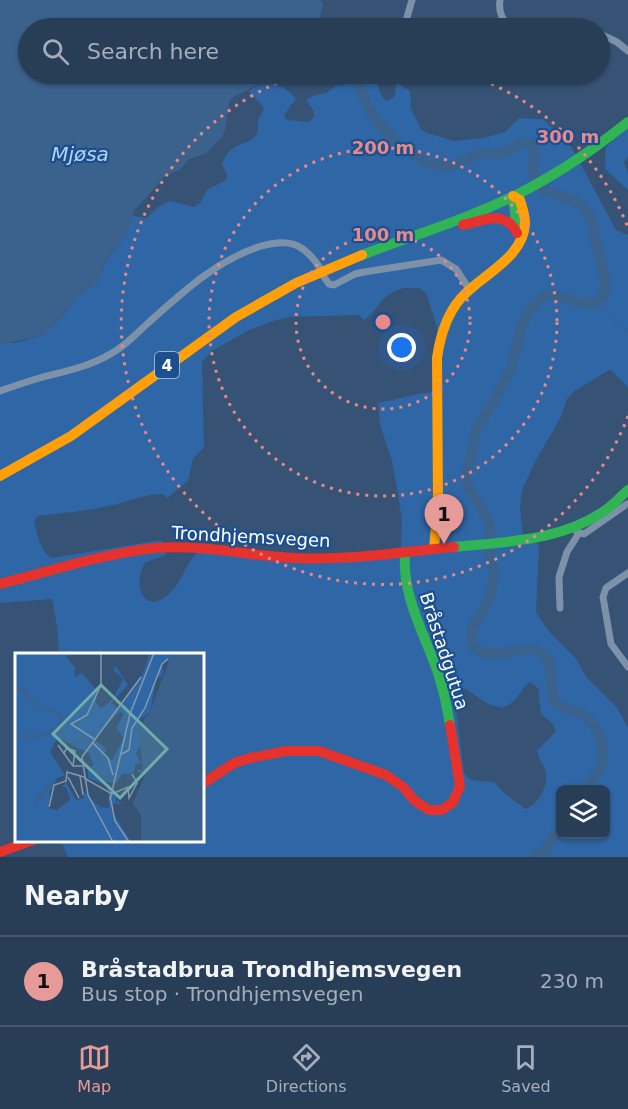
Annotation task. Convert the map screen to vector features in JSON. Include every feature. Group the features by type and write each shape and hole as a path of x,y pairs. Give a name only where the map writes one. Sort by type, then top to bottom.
{"main road":[{"name":"4","path":"568,170 628,122"},
{"name":"4","path":"340,266 361,261 463,225 568,170 628,132"},
{"name":"4","path":"0,476 42,454 83,428 230,321 273,295 340,266 520,197"},
{"path":"516,245 520,197"},
{"path":"434,549 438,502 437,358 445,324 459,300 509,256 523,236 525,221 520,197"},
{"path":"463,225 496,217 508,221 517,233"},
{"name":"Trondhjemsvegen","path":"0,584 137,551 178,547 315,559 405,553 519,541 576,531 600,515 628,490"},
{"name":"Bråstadgutua","path":"204,783 234,764 250,758 286,751 319,751 386,775 403,786 415,801 429,810 442,810 453,802 460,786 446,701 437,670 409,598 405,577 405,553"},
{"path":"0,852 28,842"}],"street":[{"path":"407,18 412,0"},
{"path":"500,0 503,18"},
{"path":"610,39 628,51"},
{"path":"0,391 73,370 105,357 129,340 177,297 216,267 250,250 278,242 296,244 312,256 320,268"},
{"path":"324,277 329,284 334,285 355,274 441,260 456,269 469,290"},
{"name":"Trondhjemsvegen","path":"576,531 584,534 627,504"},
{"path":"560,608 559,577 576,531"},
{"path":"628,573 606,588 603,597 605,621 611,644 628,667"}],"shaded area":[{"path":"268,84 286,89 296,99 284,115 285,118 308,122 314,117 314,111 306,100 315,95 327,93 335,86 377,84 387,101 395,96 396,84 399,84 410,91 411,109 422,131 454,141 483,138 505,132 519,118 543,119 572,148 616,230 628,235 628,387 609,370 573,392 567,399 560,419 536,460 522,490 520,506 523,539 537,543 539,546 536,612 547,629 577,660 586,677 618,709 628,728 628,857 68,857 61,842 204,842 204,653 59,653 52,599 0,603 0,343 15,343 39,336 50,328 70,308 77,297 97,282 106,261 126,234 132,216 146,218 158,207 170,201 194,207 200,203 207,190 226,180 227,174 222,165 225,157 233,148 256,135 258,121 264,108 249,91","holes":["404,288 420,288 426,293 439,335 434,390 432,393 422,393 378,403 380,425 392,461 397,488 402,521 401,551 294,556 199,551 174,589 162,599 154,602 144,597 140,577 146,562 166,555 166,548 161,540 52,558 45,552 34,521 38,516 94,509 150,495 163,494 167,498 188,481 193,459 204,447 202,362 212,351 247,331 276,320 290,317 359,315 364,320 389,294","530,682 538,688 541,714 552,723 556,731 537,751 545,770 544,789 538,800 525,809 494,782 471,780 464,773 455,703 461,688 488,704 502,708 513,702"]},
{"path":"628,128 628,157 624,162 628,173 628,190 605,169 606,147"}],"water":[{"name":"Mjøsa","path":"0,0 320,0 323,5 319,18 18,18 18,84 264,84 233,97 229,102 222,137 205,154 189,159 180,170 166,175 135,210 126,234 106,260 97,282 77,297 70,308 46,333 5,344 0,343"}],"waterway":[{"path":"358,84 369,109 386,132 406,149 428,163 450,166 480,154 503,153 528,142 534,146 533,170 535,179 541,188 577,202 586,210 591,220 605,279 603,295 600,300 593,303 576,302 548,295 541,298 529,311 521,328 511,368 488,411 477,426 467,474 467,485 490,523 489,550 494,573 490,598 471,630 472,645 486,653 536,649 548,659 554,701 586,717 600,736 603,760 601,767 588,785"},
{"path":"600,300 612,319 628,332"},
{"path":"532,857 544,850 556,834"},
{"path":"544,850 554,857"}],"traffic: fast":[{"path":"362,255 516,195 574,162 628,122"},
{"path":"513,196 517,230"},
{"path":"454,547 534,538 572,528 607,509 628,490"},
{"path":"405,553 410,599 439,677 450,725"}],"traffic: slow":[{"path":"434,549 438,502 437,358 440,342 444,326 461,298 510,256 523,235 525,223 523,211 520,200 513,196"},
{"path":"0,476 71,436 236,317 296,283 362,255"}],"traffic: jam":[{"path":"463,225 486,219 500,219 506,221 517,233"},
{"path":"0,584 96,559 155,548 208,549 315,559 375,556 454,547"},
{"path":"204,783 234,763 250,758 286,751 319,751 386,775 403,787 415,801 429,810 442,810 453,802 460,786 450,725"},
{"path":"0,852 28,842"}],"place":[{"name":"Bråstadbrua Trondhjemsvegen","path":"444,544"}]}
